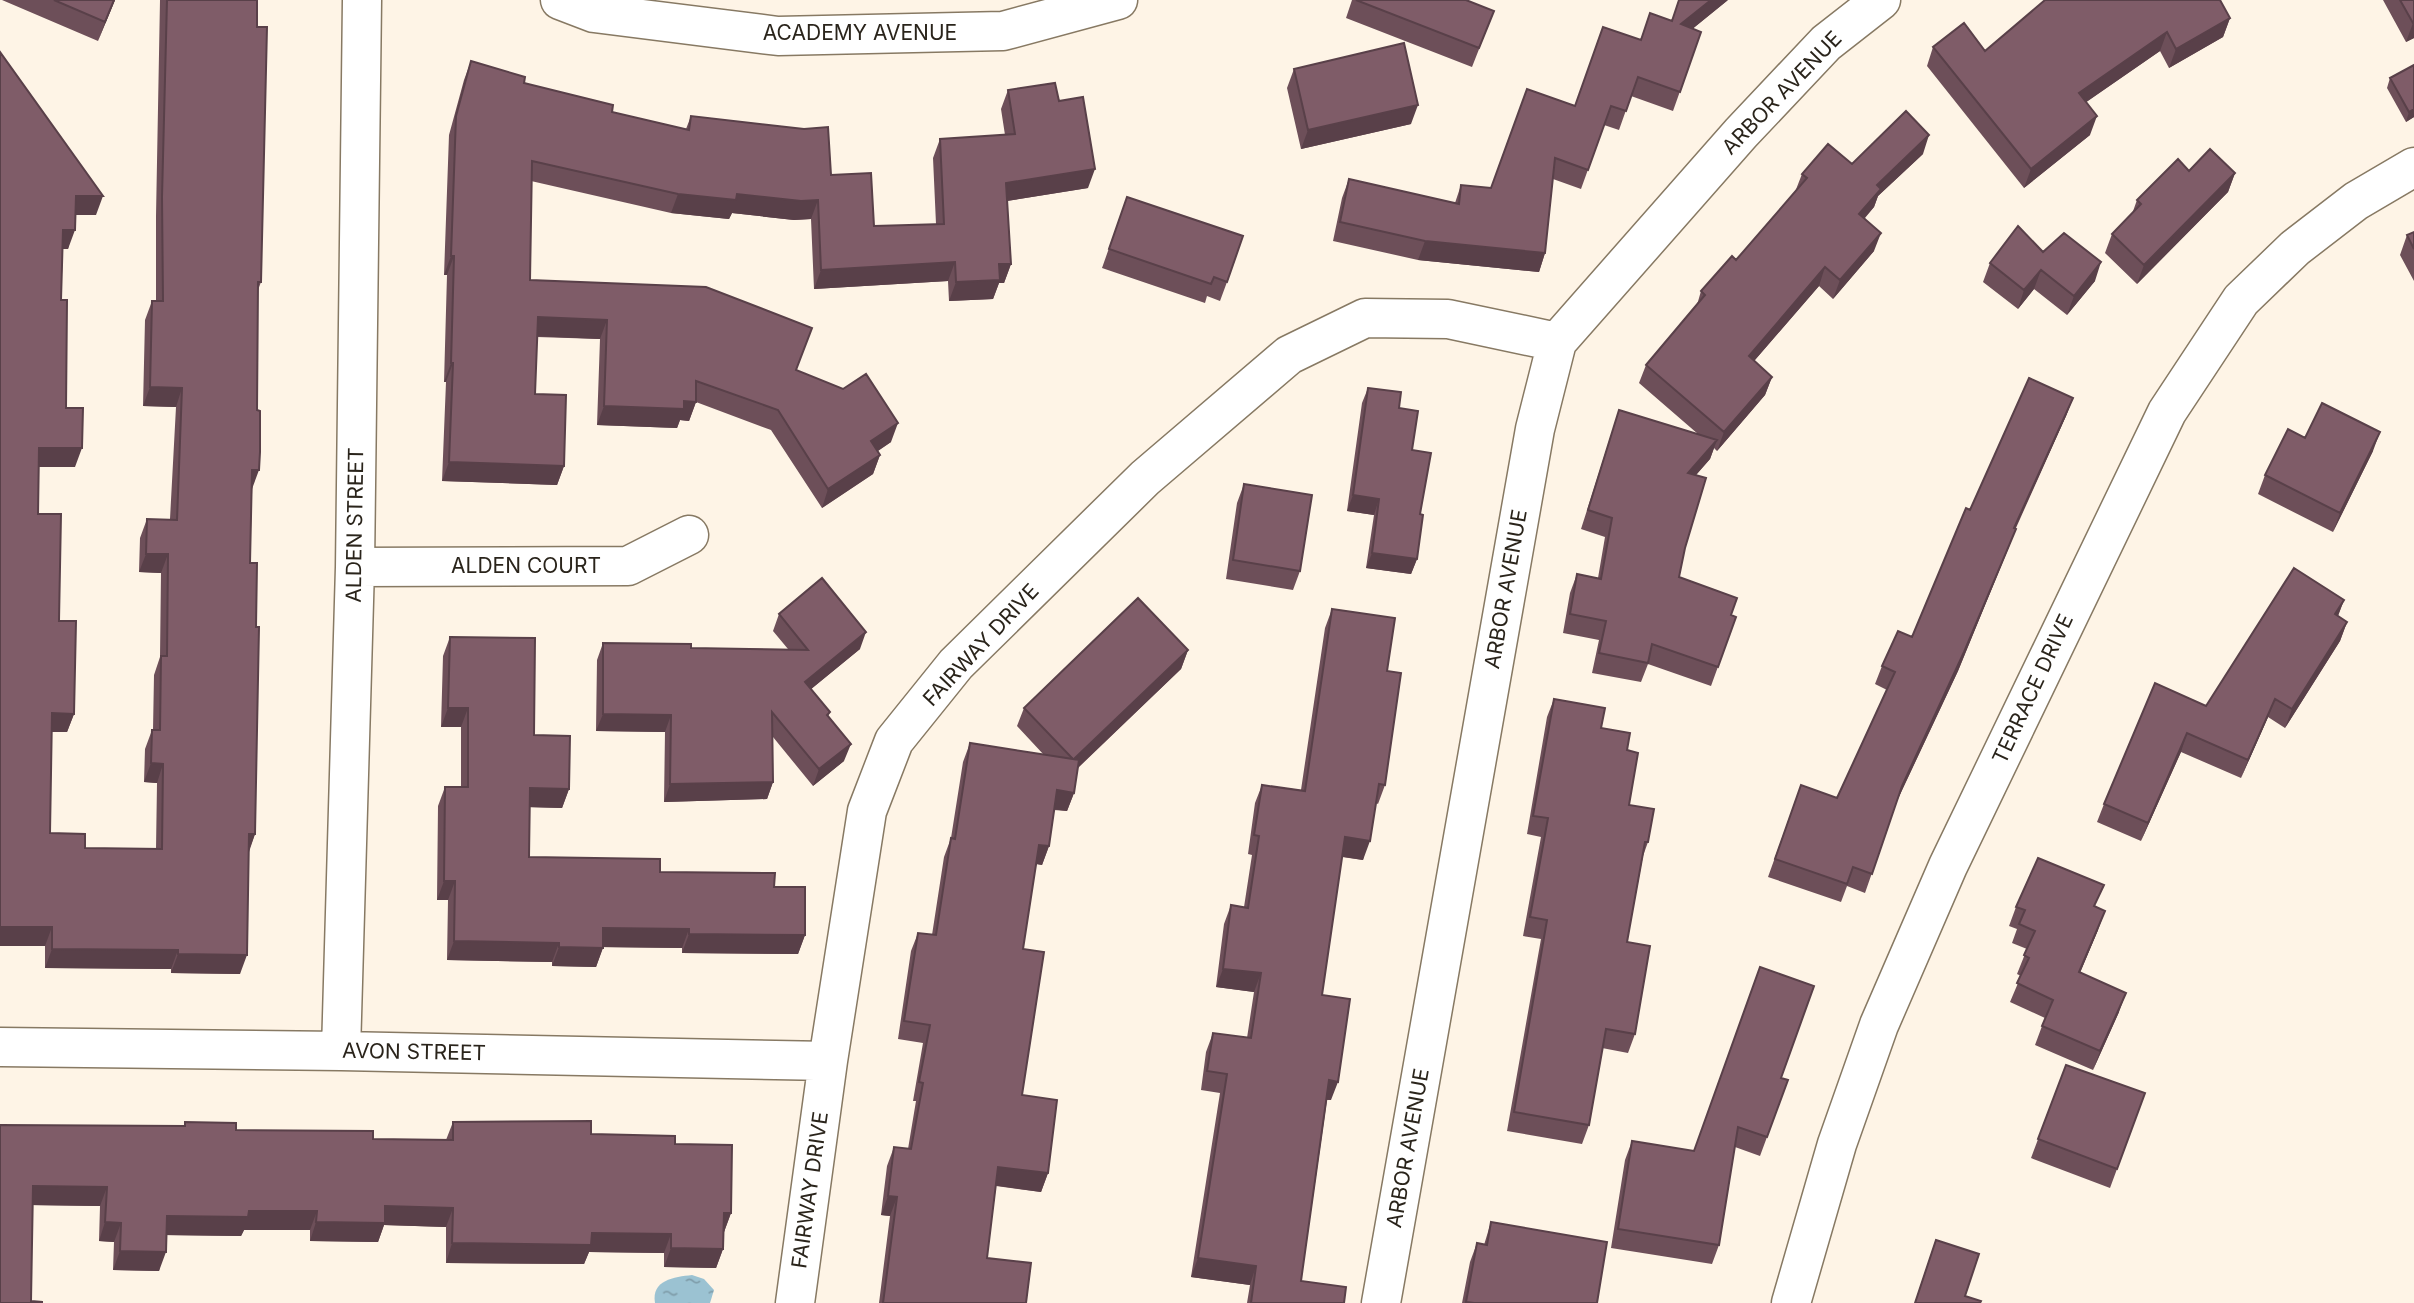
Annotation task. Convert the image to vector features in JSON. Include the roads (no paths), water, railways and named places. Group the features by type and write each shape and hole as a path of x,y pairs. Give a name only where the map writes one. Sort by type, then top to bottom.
{"street":[{"name":"ALDEN STREET","path":"341,1051 355,567 362,0"},
{"name":"ACADEMY AVENUE","path":"560,0 594,13 778,36 1003,31 1118,0"},
{"name":"ARBOR AVENUE","path":"1381,1303 1535,429 1557,342 1741,133 1826,43 1881,0"},
{"name":"TERRACE DRIVE","path":"1791,1303 1837,1144 1879,1026 1948,866 2167,412 2241,300 2295,248 2356,201 2414,167"},
{"name":"FAIRWAY DRIVE","path":"795,1303 828,1061 867,811 894,741 956,664 1145,478 1289,355 1365,318 1448,318 1557,342"},
{"name":"ALDEN COURT","path":"355,567 628,566 689,535"},
{"name":"AVON STREET","path":"0,1047 828,1061"}],"water":[{"path":"692,1275 704,1279 714,1290 710,1303 655,1303 657,1289 665,1281"}]}
